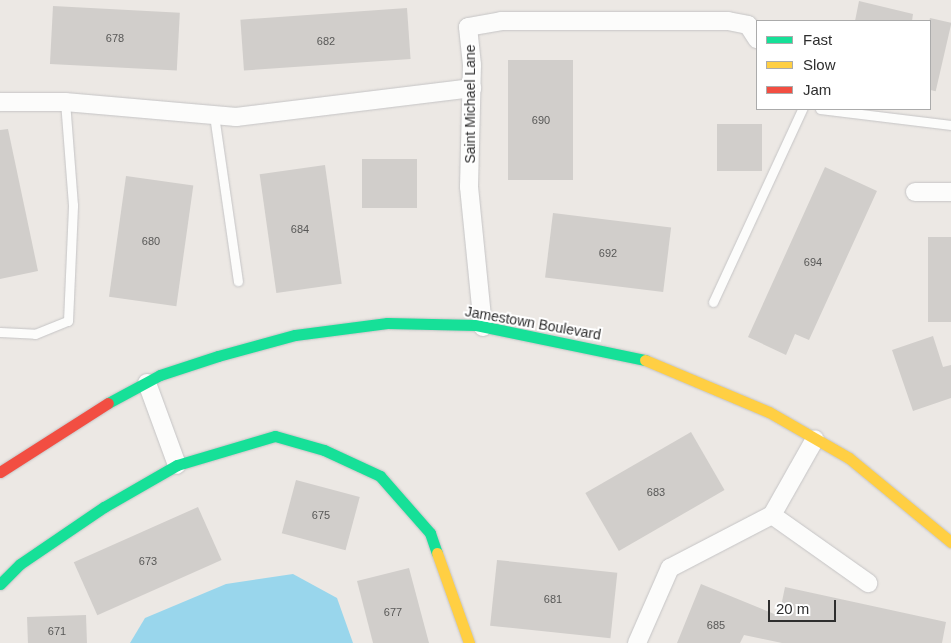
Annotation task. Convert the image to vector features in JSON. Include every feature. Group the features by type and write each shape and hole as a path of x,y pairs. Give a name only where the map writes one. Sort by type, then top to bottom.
{"street":[{"name":"Saint Michael Lane","path":"483,327 469,186 472,88 468,27 501,21 728,21 748,26 756,38"},
{"path":"0,102 65,102 236,117 472,88"},
{"path":"914,192 951,192"},
{"name":"Jamestown Boulevard","path":"0,472 90,412 147,382 218,356 295,335 387,323 483,327 652,362 768,412 848,458 951,542"},
{"path":"147,382 177,465"},
{"path":"0,584 20,564 88,518 177,465 275,436 324,450 380,476 430,533 469,643"},
{"path":"637,643 670,568 772,515 815,439"},
{"path":"772,515 868,583"}],"lane":[{"path":"0,332 34,334 68,321 73,205 65,102"},
{"path":"713,302 802,110"},
{"path":"828,110 951,126"},
{"path":"214,115 238,281"}],"water":[{"path":"293,574 337,598 353,643 130,643 145,618 226,584"}],"building":[{"path":"859,1 913,14 912,20 855,20"},
{"path":"53,6 180,13 177,71 50,64"},
{"path":"407,8 411,59 244,71 240,20"},
{"path":"930,18 951,23 936,91 931,90"},
{"path":"508,60 573,60 573,180 508,180"},
{"path":"717,124 762,124 762,171 717,171"},
{"path":"8,129 38,271 0,279 0,130"},
{"path":"362,159 417,159 417,208 362,208"},
{"path":"325,165 342,284 276,293 260,174"},
{"path":"825,167 877,191 809,340 795,334 786,355 748,337"},
{"path":"126,176 193,185 176,306 109,297"},
{"path":"553,213 671,228 663,292 545,278"},
{"path":"928,237 951,237 951,322 928,322"},
{"path":"933,336 943,367 951,365 951,398 913,411 892,350"},
{"path":"691,432 724,490 619,551 585,493"},
{"path":"296,480 360,497 346,550 282,533"},
{"path":"198,507 222,560 97,615 74,562"},
{"path":"497,560 617,573 610,638 490,626"},
{"path":"409,568 429,643 373,643 357,581"},
{"path":"701,584 779,616 785,587 946,622 942,643 782,643 744,635 740,643 677,643"},
{"path":"86,615 87,643 28,643 27,617"}],"traffic: fast":[{"path":"108,403 160,375 218,356 295,335 387,323 476,325 645,360"},
{"path":"0,584 20,564 104,507 177,465 275,436 324,450 380,476 430,533 437,553"}],"traffic: slow":[{"path":"645,360 769,412 849,458 951,542"},
{"path":"437,553 469,643"}],"traffic: jam":[{"path":"0,472 108,403"}]}
